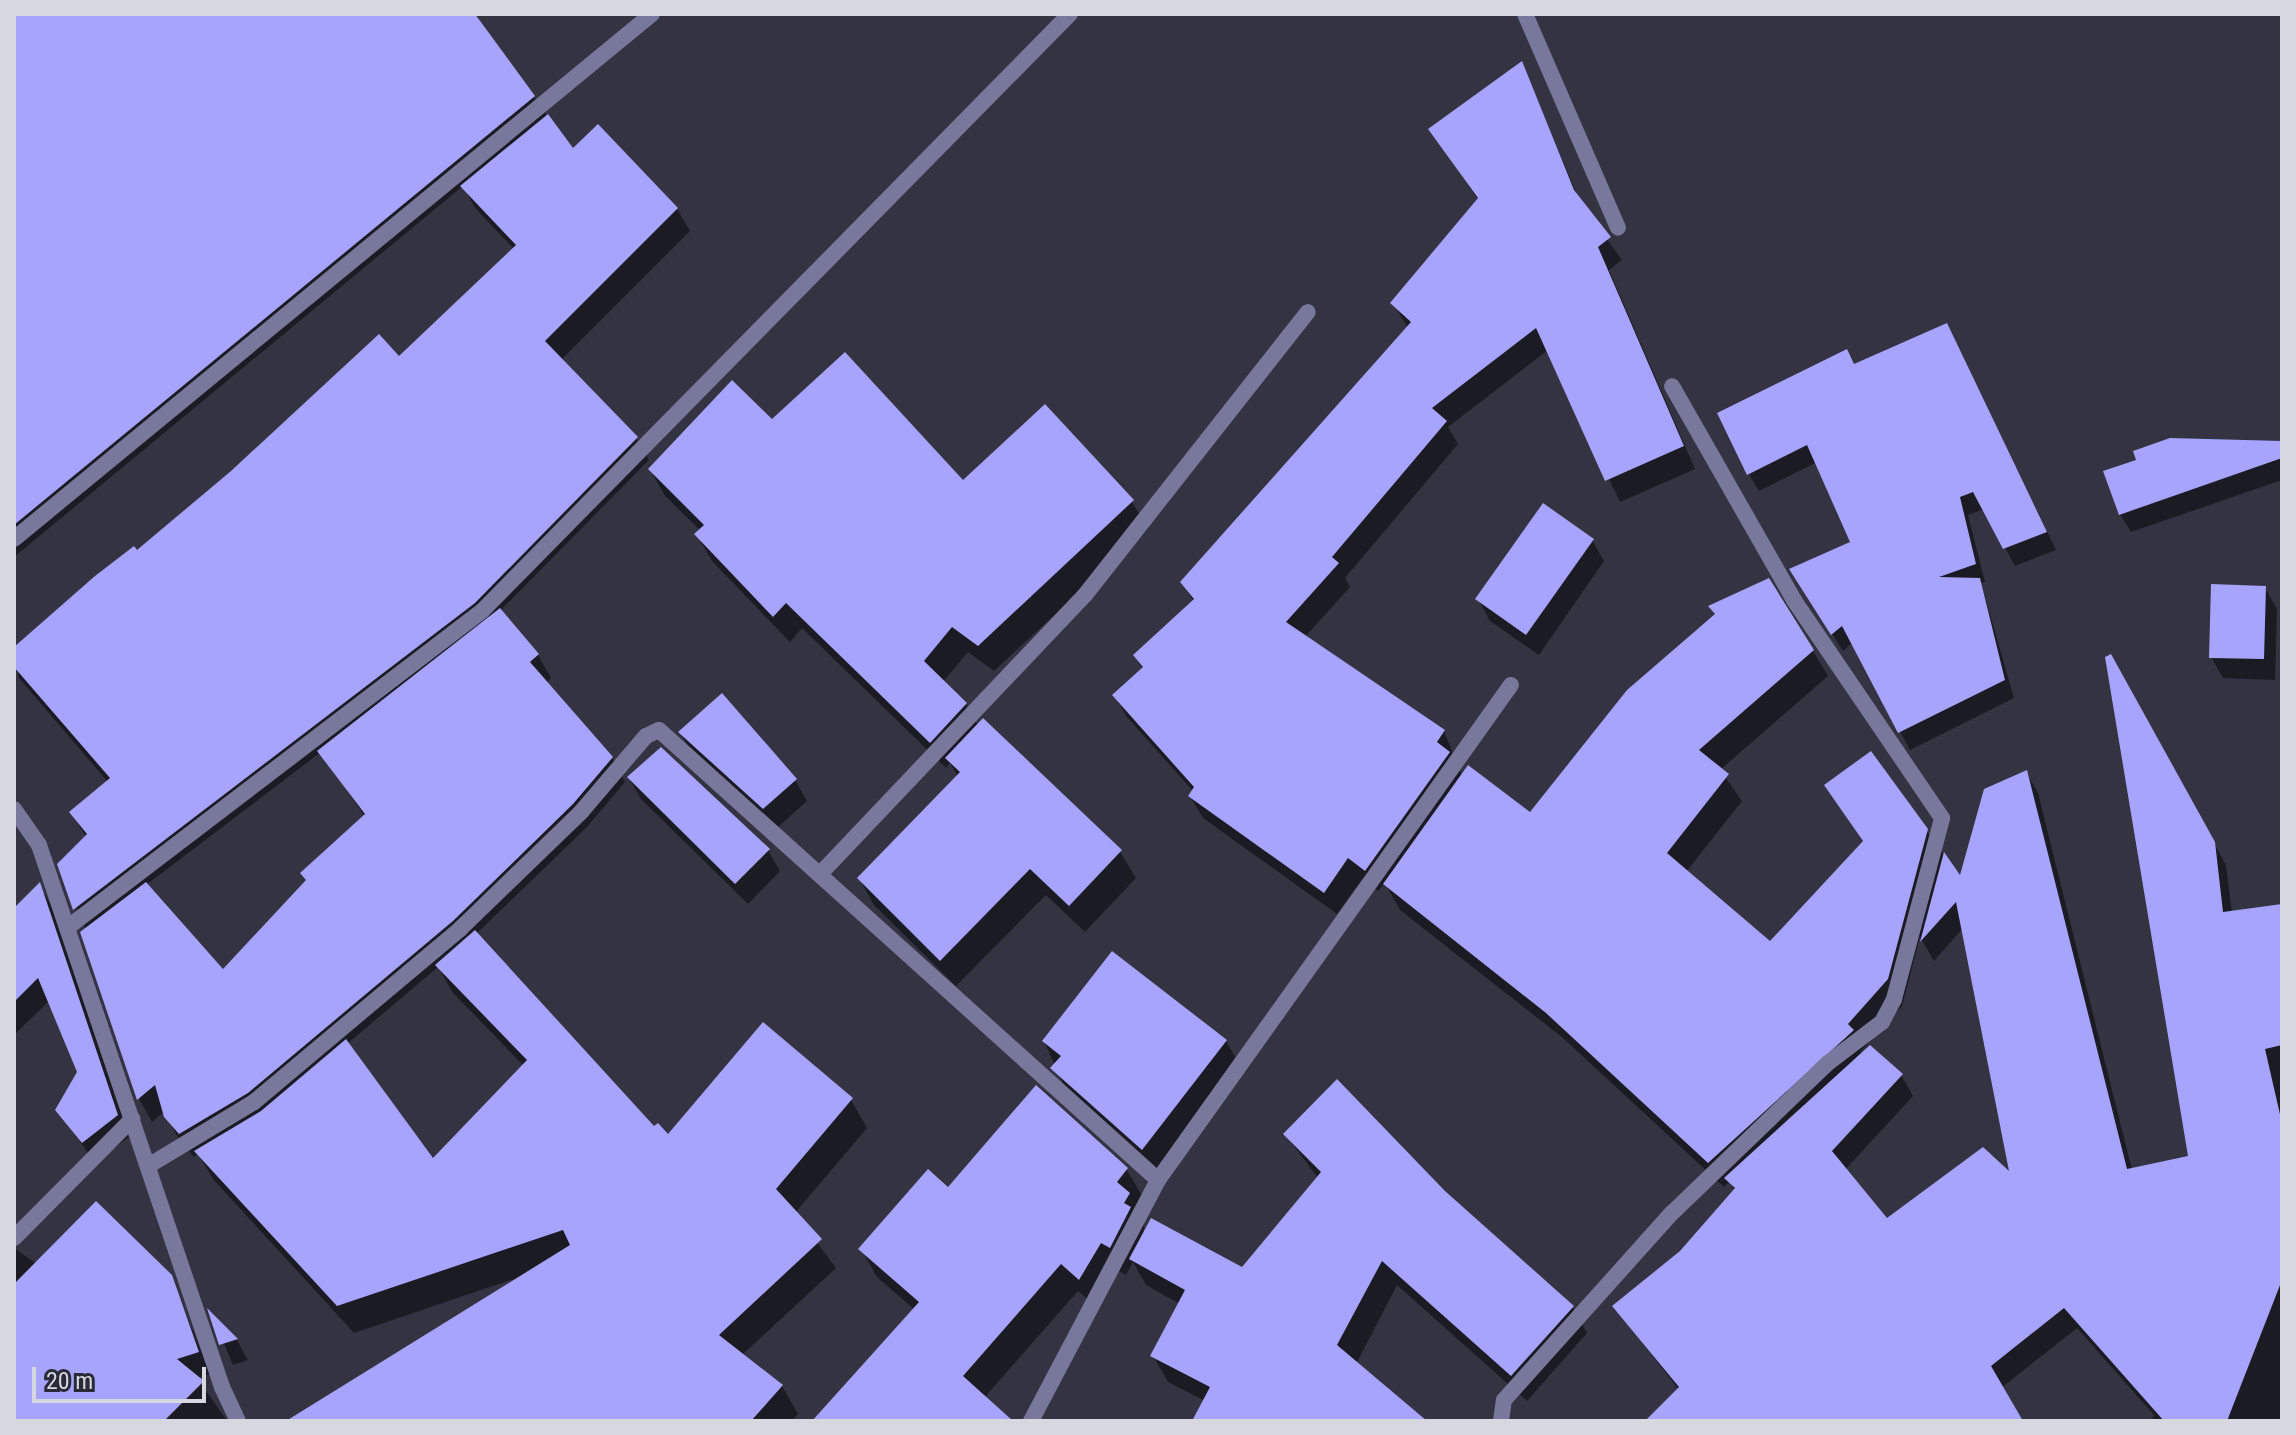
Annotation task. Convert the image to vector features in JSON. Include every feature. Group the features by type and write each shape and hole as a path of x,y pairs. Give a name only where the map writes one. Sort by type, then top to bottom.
{"street":[{"path":"14,539 652,14"},
{"path":"67,928 482,611 1070,14"},
{"path":"1525,14 1618,228"},
{"path":"821,873 1085,595 1308,312"},
{"path":"1501,1421 1504,1400 1672,1213 1828,1063 1882,1022 1894,999 1942,818 1794,600 1672,386"},
{"path":"1031,1421 1158,1180 1511,685"},
{"path":"148,1166 254,1102 460,929 581,812 646,736 659,730 1158,1180"},
{"path":"14,809 39,845 238,1421"},
{"path":"14,1238 132,1119"}],"building":[{"path":"14,14 475,14 535,96 14,525"},
{"path":"1522,61 1574,190 1611,237 1598,247 1684,446 1605,481 1536,328 1432,408 1447,421 1332,557 1339,563 1286,622 1445,730 1437,742 1450,752 1365,871 1348,858 1324,893 1188,796 1194,787 1112,695 1143,667 1133,655 1194,599 1180,582 1411,322 1390,303 1478,198 1428,129"},
{"path":"548,114 573,148 598,124 678,208 545,341 638,437 475,603 73,910 57,864 87,834 69,812 110,778 14,667 14,647 95,576 134,546 137,550 231,471 379,334 399,356 516,245 460,186"},
{"path":"1947,323 2047,532 2003,549 1973,492 1960,497 1976,564 1939,577 1980,578 2005,680 1898,733 1842,626 1831,635 1789,569 1850,542 1807,445 1747,475 1717,413 1847,349 1854,364"},
{"path":"845,352 963,480 1045,404 1134,500 978,646 952,627 924,661 967,703 930,743 786,603 773,617 694,534 704,525 648,469 732,380 772,419"},
{"path":"2170,438 2282,441 2282,458 2119,515 2103,471 2136,460 2133,451"},
{"path":"1543,503 1594,539 1526,635 1475,599"},
{"path":"1769,578 1814,650 1699,750 1729,774 1667,853 1770,941 1863,841 1824,785 1871,751 1928,829 1888,979 1848,1024 1854,1030 1708,1163 1546,1013 1383,884 1468,765 1530,812 1627,690 1715,614 1708,606"},
{"path":"2211,584 2266,586 2264,659 2209,658"},
{"path":"500,608 539,654 530,662 613,757 573,804 453,921 248,1093 179,1134 164,1117 155,1085 137,1100 80,932 146,882 223,969 306,880 300,873 365,814 317,751"},
{"path":"2111,654 2215,842 2223,912 2282,904 2282,1045 2265,1049 2282,1123 2282,1280 2227,1421 2164,1421 2064,1308 1991,1366 2023,1421 1645,1421 1679,1387 1612,1306 1680,1251 1735,1188 1724,1178 1870,1045 1903,1074 1832,1151 1887,1218 1983,1147 2009,1171 1956,902 1920,942 1944,852 1960,875 1984,789 2027,770 2127,1169 2188,1156 2105,657"},
{"path":"722,693 797,779 763,809 678,732"},
{"path":"983,718 1122,850 1069,906 1030,869 940,961 857,878 960,772 945,758"},
{"path":"661,747 770,849 735,884 627,777"},
{"path":"40,882 118,1115 82,1143 55,1110 77,1072 38,978 14,1002 14,908"},
{"path":"475,930 654,1126 658,1123 668,1134 763,1022 853,1098 776,1189 822,1239 719,1335 783,1385 751,1421 286,1421 570,1245 563,1230 337,1306 194,1151 261,1111 346,1039 433,1158 527,1060 435,965"},
{"path":"1112,951 1227,1040 1142,1150 1050,1068 1061,1056 1042,1041"},
{"path":"1337,1079 1445,1191 1574,1306 1511,1376 1382,1261 1337,1345 1427,1421 1192,1421 1210,1387 1150,1356 1185,1290 1129,1259 1151,1218 1242,1267 1321,1172 1283,1134"},
{"path":"1036,1085 1128,1168 1117,1182 1130,1193 1124,1203 1131,1207 1110,1248 1101,1243 1079,1280 1061,1264 963,1376 1013,1421 812,1421 919,1302 858,1249 928,1169 948,1187"},
{"path":"96,1201 172,1275 199,1352 177,1359 204,1381 164,1421 14,1421 14,1284"},
{"path":"207,1308 238,1339 219,1345"}]}
